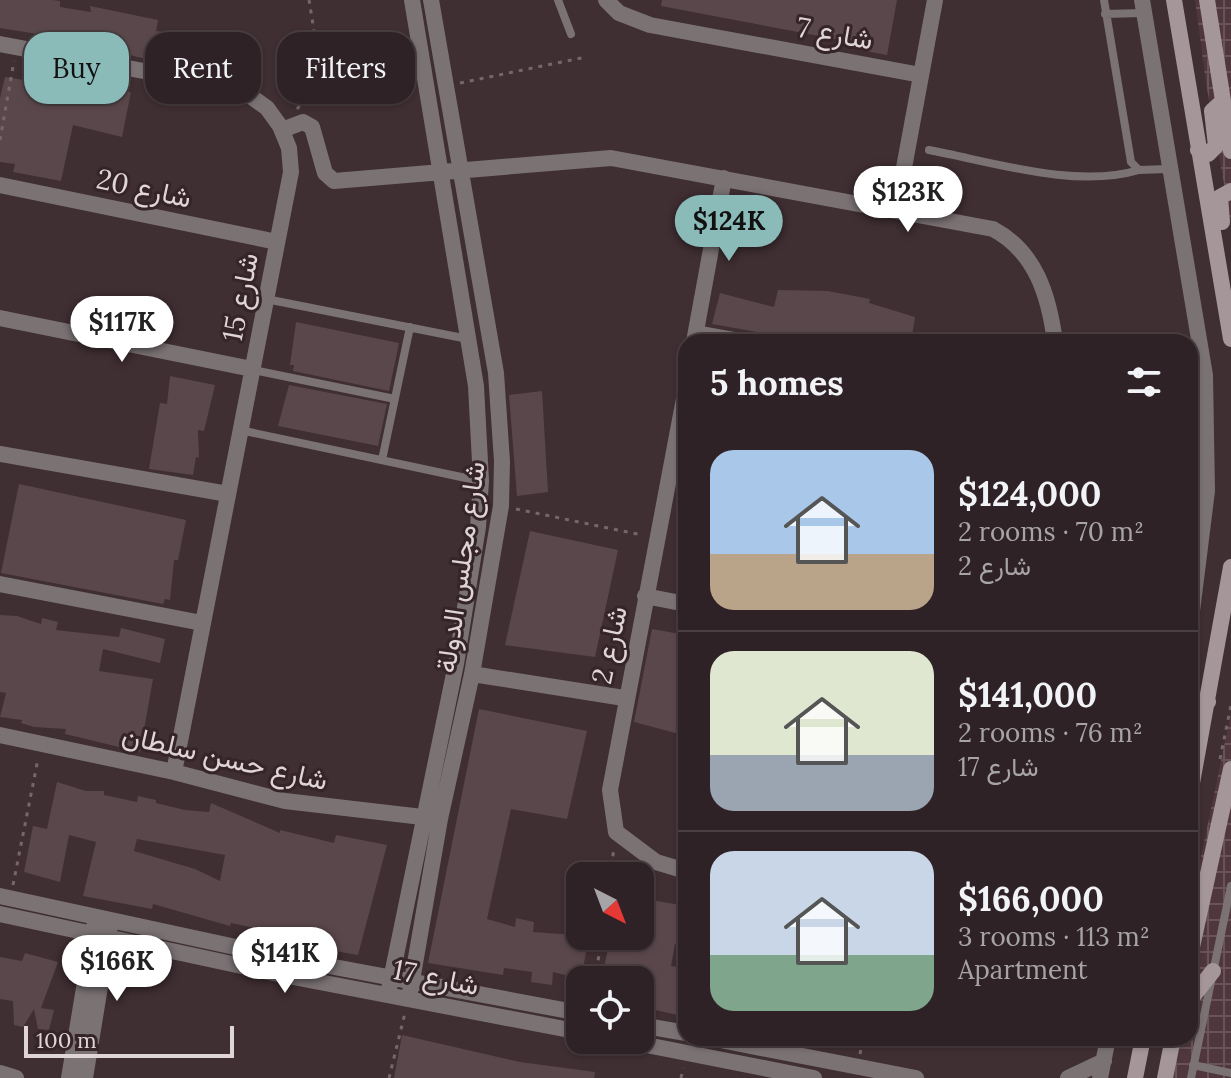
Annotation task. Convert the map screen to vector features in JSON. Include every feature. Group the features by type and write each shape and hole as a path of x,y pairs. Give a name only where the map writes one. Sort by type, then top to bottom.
{"main road":[{"path":"1174,0 1231,339"},
{"path":"1207,0 1231,151"},
{"path":"1198,150 1208,154 1215,150 1212,111 1222,102"},
{"path":"1216,241 1222,232 1220,197 1231,191"},
{"path":"1198,753 1231,567"},
{"path":"1198,709 1208,702"},
{"path":"1198,920 1231,769"},
{"path":"1198,990 1213,971"},
{"path":"1135,1078 1141,1046"},
{"path":"1165,1078 1171,1046"}],"street":[{"name":"شارع مجلس الدولة","path":"388,994 456,664 478,527 481,481 476,386 412,0"},
{"name":"شارع مجلس الدولة","path":"409,998 440,819 472,674 501,506 501,417 496,373 431,0"},
{"name":"شارع 7","path":"606,0 619,13 650,25 921,75"},
{"path":"896,211 935,0"},
{"path":"1142,7 1168,169 1197,318 1208,433 1203,549 1198,579"},
{"path":"8,46 229,87 267,108 281,128 303,122 312,127 325,173 334,181 611,158 993,229 1008,237 1027,256 1039,278 1053,334"},
{"name":"شارع 15","path":"174,772 291,172 289,148 281,128"},
{"path":"696,334 724,178"},
{"name":"شارع 20","path":"0,185 277,242"},
{"path":"0,318 252,369"},
{"path":"0,454 228,494"},
{"name":"شارع 2","path":"616,832 610,790 624,698 656,538 678,456"},
{"path":"0,584 202,623"},
{"path":"645,596 678,602"},
{"path":"472,674 624,698"},
{"name":"شارع حسن سلطان","path":"0,735 174,772 285,801 440,819"},
{"path":"616,832 656,862 678,869"},
{"name":"شارع 17","path":"5,897 102,926 388,994 566,1029"},
{"name":"شارع 17","path":"0,914 102,926 391,976 566,1010"},
{"path":"69,1078 102,926"},
{"path":"85,1078 102,926"},
{"path":"654,1027 678,1032"},
{"path":"654,1046 814,1078"},
{"path":"751,1046 916,1078"},
{"path":"1068,1078 1102,1070 1106,1046"},
{"path":"0,1073 16,1078"}],"lane":[{"path":"558,0 571,34"},
{"path":"1104,0 1129,154 1139,170"},
{"path":"1105,14 1142,7"},
{"path":"929,150 1082,178 1118,177 1139,170 1168,169"},
{"path":"266,299 469,339"},
{"path":"382,460 410,327"},
{"path":"252,369 395,399"},
{"path":"240,430 481,481"},
{"path":"1198,1042 1231,886"},
{"path":"1220,939 1231,942"},
{"path":"1191,1078 1197,1046"},
{"path":"1193,1065 1231,1073"}],"path":[{"path":"281,128 300,105 313,78 316,48 309,0"},
{"path":"0,140 8,46"},
{"path":"445,86 586,57"},
{"path":"501,506 656,538"},
{"path":"5,897 41,743"},
{"path":"612,862 616,832"},
{"path":"389,1078 409,998"}],"shaded area":[{"path":"1195,0 1231,0 1231,223 1206,83"},
{"path":"1231,713 1231,1078 1158,1078 1164,1046 1198,1046 1198,872"}],"building":[{"path":"0,0 52,0 60,1 60,7 91,12 90,6 158,20 156,31 162,32 145,32 145,59 129,55 129,32 25,32 0,28"},
{"path":"662,0 897,0 887,55 855,49 856,43 661,6"},
{"path":"5,77 24,80 24,104 129,104 122,137 73,125 61,181 13,172 15,164 0,162 0,98"},
{"path":"778,290 828,291 870,299 869,303 915,317 912,334 768,334 712,324 720,293 774,307"},
{"path":"296,322 399,343 389,391 293,371 294,365 290,365"},
{"path":"170,376 215,385 204,431 198,430 199,458 196,457 193,475 149,469 160,403 167,404"},
{"path":"289,385 387,404 378,446 278,426"},
{"path":"542,391 548,492 517,496 509,395"},
{"path":"19,484 186,520 178,560 174,560 170,600 165,599 163,604 1,573"},
{"path":"530,531 618,550 595,657 505,645"},
{"path":"0,615 17,616 41,624 42,618 58,622 56,630 119,637 121,628 165,639 160,663 103,649 99,671 153,679 140,752 65,734 66,729 34,727 21,723 22,720 0,717 6,693 0,692"},
{"path":"652,629 678,634 678,734 634,722"},
{"path":"479,709 587,731 567,819 511,809 487,919 515,927 516,918 534,922 533,932 566,934 566,950 586,950 583,966 566,966 566,975 553,972 552,985 531,982 532,972 504,968 503,975 428,963"},
{"path":"57,782 86,791 104,791 104,795 137,802 138,796 185,810 209,812 211,803 280,833 280,830 334,843 336,835 387,845 358,955 311,947 312,939 280,931 280,934 231,923 230,926 153,904 152,909 83,896 96,842 69,835 60,882 24,872 33,826 47,829","holes":["137,839 225,855 220,881 195,869 134,851"]},
{"path":"654,900 678,905 678,945 675,944 671,966 678,967 678,1015 654,1010 654,966 604,966 608,950 654,950"},
{"path":"25,953 58,962 41,1008 54,1010 49,1030 38,1029 34,1009 23,1027 14,1025 13,1001 0,999 0,957 22,961"},
{"path":"402,1035 520,1062 595,1072 594,1078 394,1078"}]}
